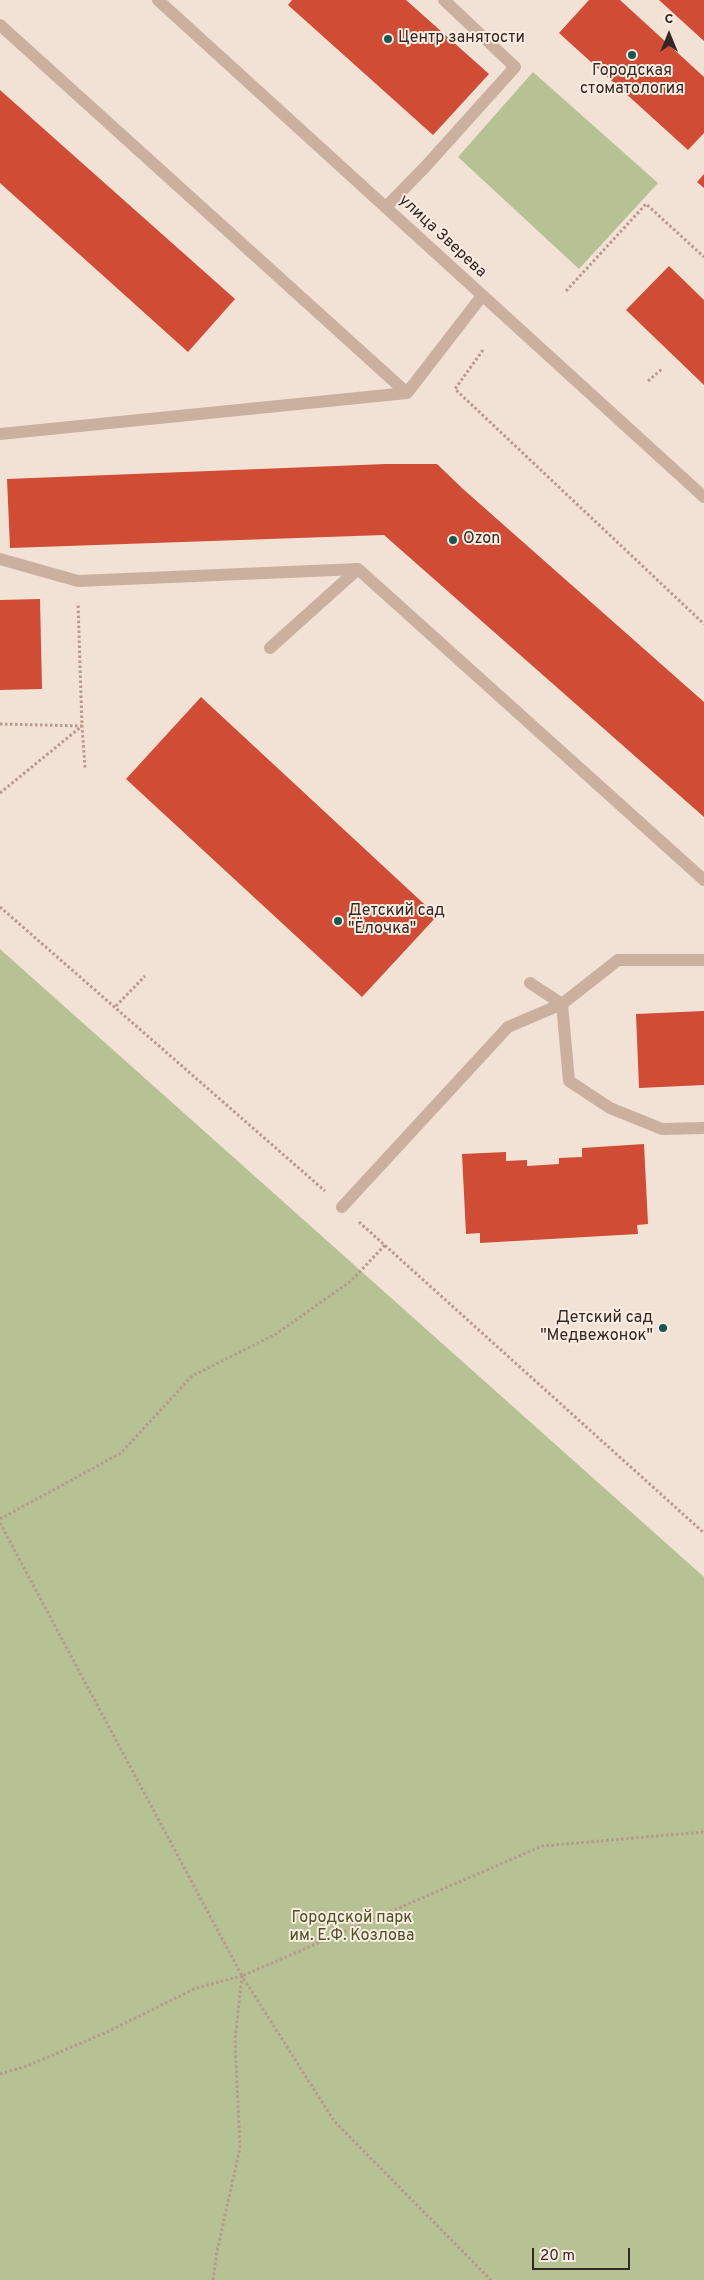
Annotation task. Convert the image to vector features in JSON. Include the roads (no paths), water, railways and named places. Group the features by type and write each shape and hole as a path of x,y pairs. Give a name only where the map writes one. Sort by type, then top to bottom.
{"street":[{"name":"улица Зверева","path":"158,0 704,497"},
{"path":"386,207 426,166 515,66 444,0"},
{"path":"0,25 407,393"},
{"path":"0,434 407,393 482,296"},
{"path":"0,559 78,581 358,569 704,880"},
{"path":"270,648 358,569"},
{"path":"342,1207 508,1027 562,1004 618,960 704,960"},
{"path":"530,983 562,1004"},
{"path":"562,1004 569,1081 610,1108 662,1129 704,1128"}],"place":[{"name":"Центр занятости","path":"388,39"},
{"name":"Городская стоматология","path":"632,55"},
{"name":"Ozon","path":"453,540"},
{"name":"Детский сад \"Ёлочка\"","path":"338,921"},
{"name":"Детский сад \"Медвежонок\"","path":"663,1328"}],"park label":[{"name":"Городской парк им. Е.Ф. Козлова","path":"352,1928"}]}
